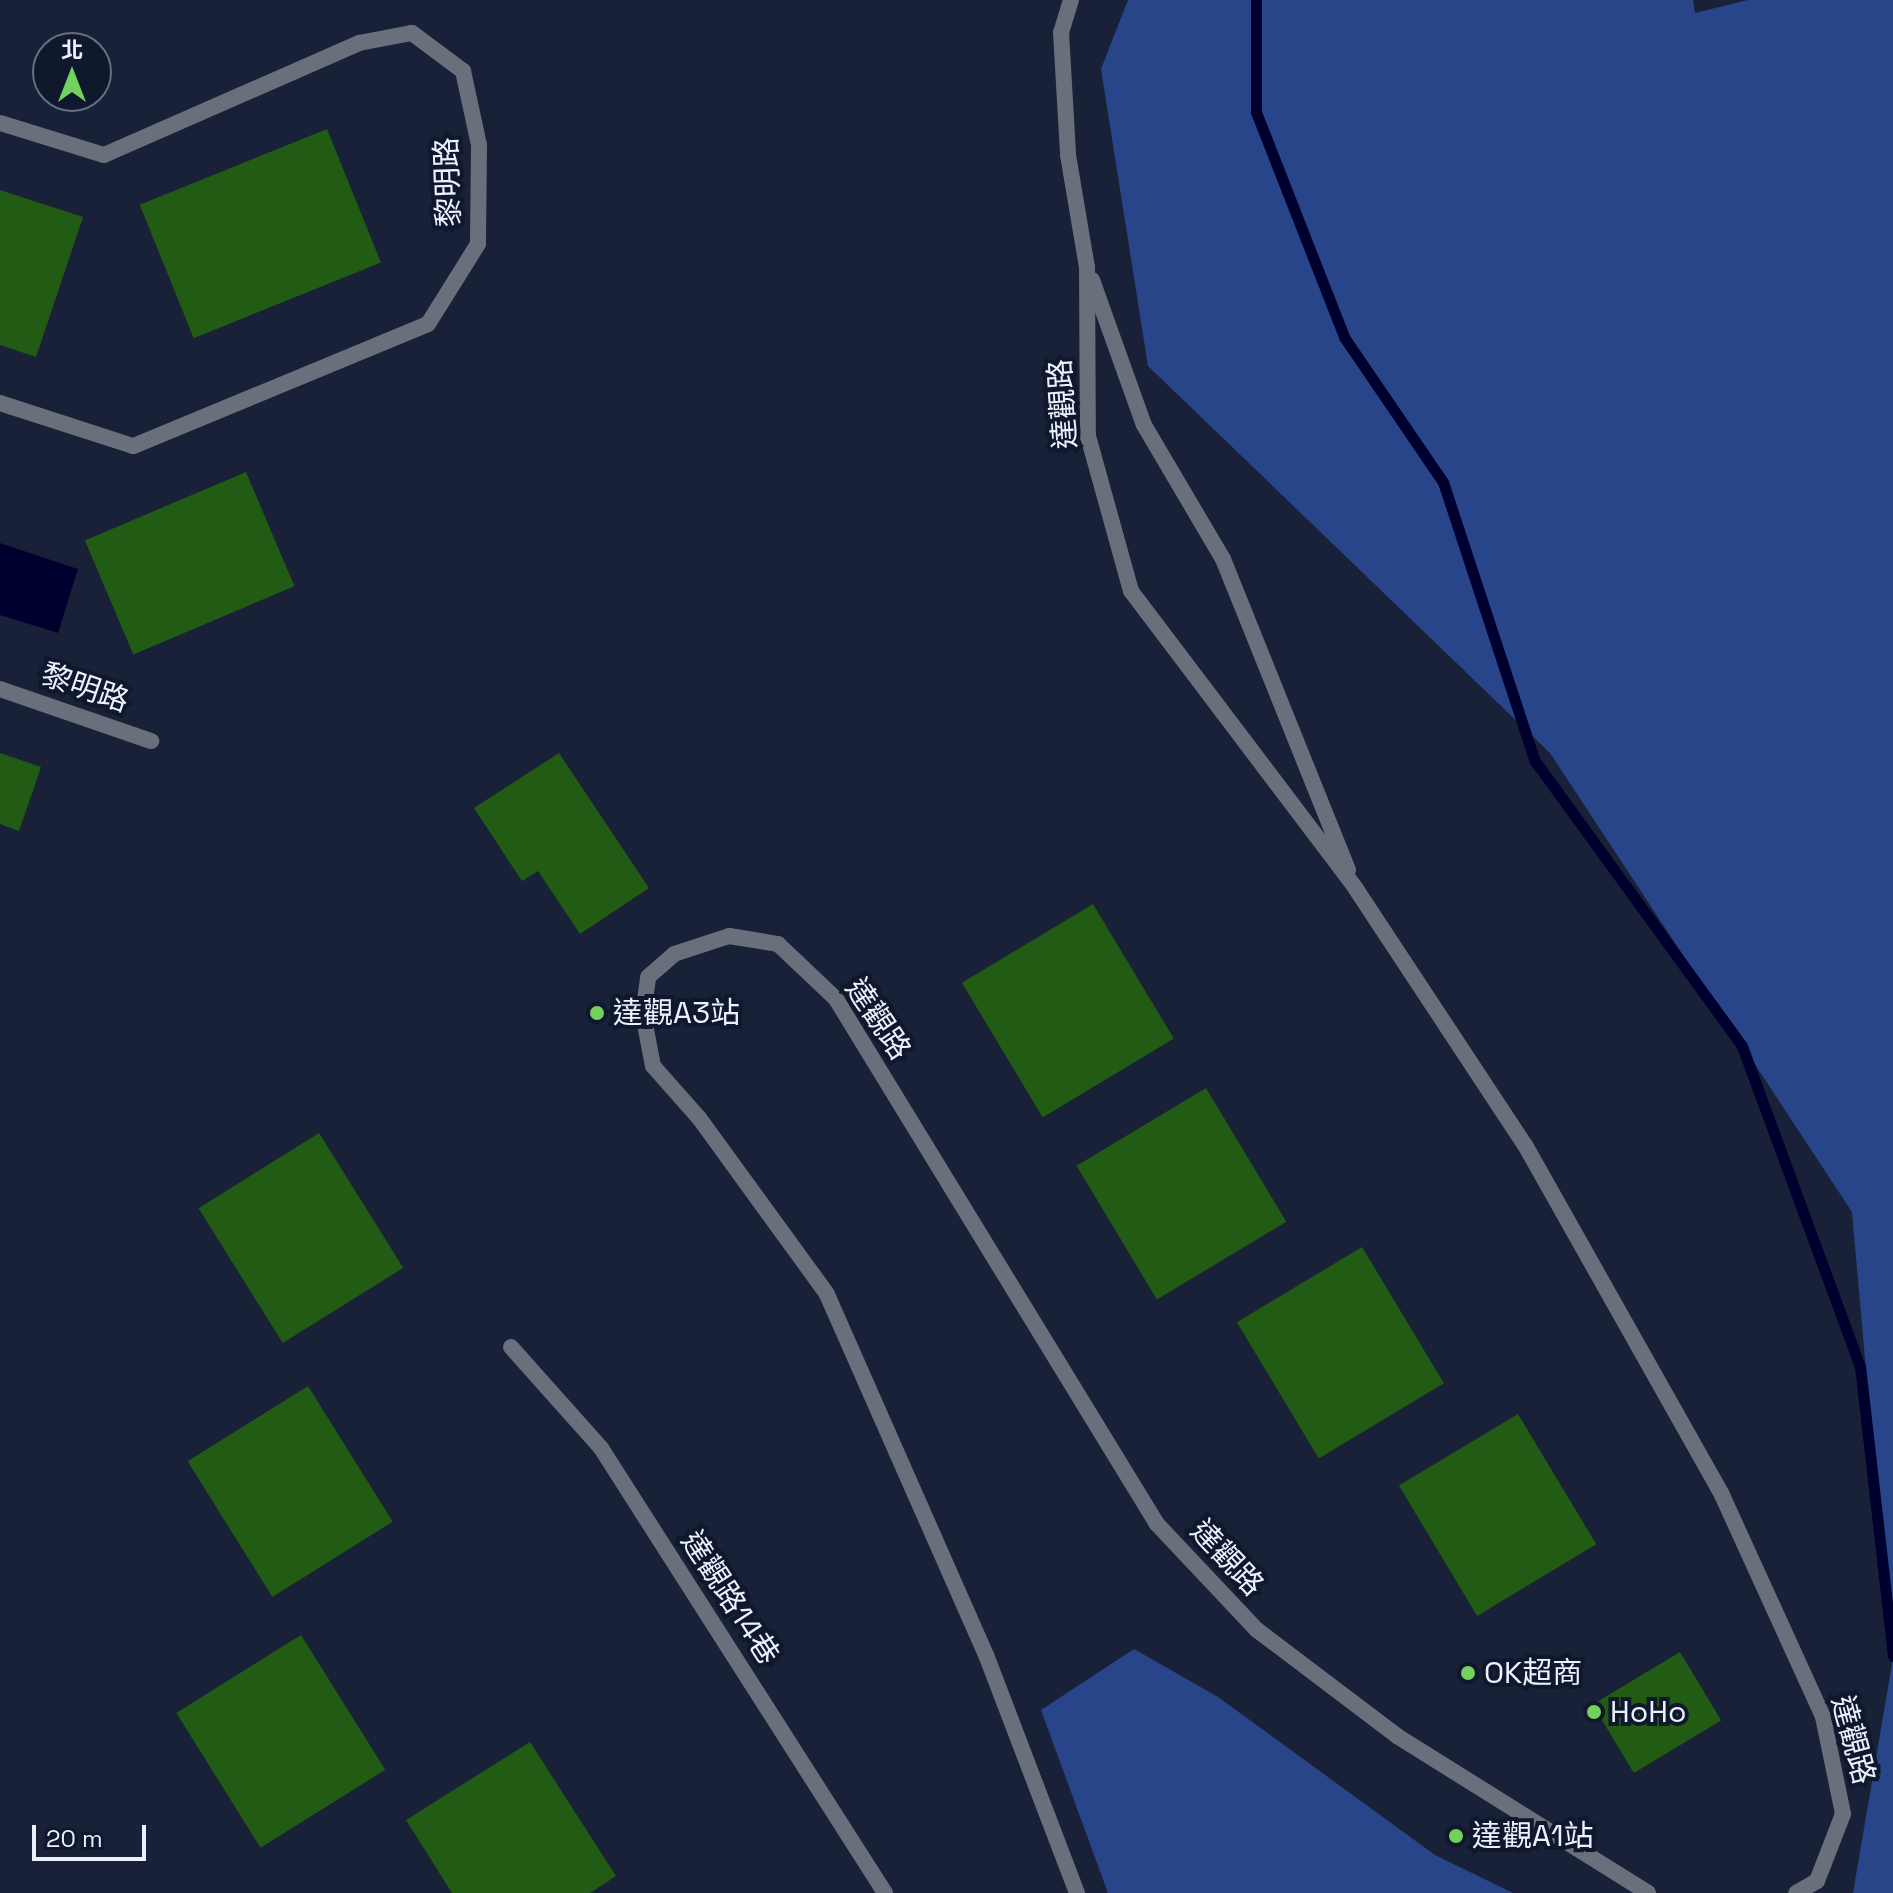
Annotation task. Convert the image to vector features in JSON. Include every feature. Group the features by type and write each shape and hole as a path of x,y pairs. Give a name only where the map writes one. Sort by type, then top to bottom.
{"street":[{"name":"達觀路","path":"1071,0 1061,32 1066,125 1087,267 1088,436 1131,591 1356,889 1532,1159 1722,1495 1823,1717 1843,1814 1817,1881 1796,1893"},
{"name":"黎明路","path":"0,123 104,155 359,43 412,33 463,71 479,145 478,244 428,324 133,446 0,403"},
{"name":"達觀路","path":"1087,267 1144,425 1223,559 1356,889"},
{"name":"黎明路","path":"0,689 151,741"},
{"name":"達觀路","path":"1077,1893 986,1655 827,1294 699,1118 653,1066 643,1014 648,977 674,954 729,936 778,944 836,999 1157,1524 1257,1630 1397,1736 1648,1893"},
{"name":"達觀路14巷","path":"511,1347 601,1448 885,1893"}],"shaded area":[{"path":"1128,0 1693,0 1695,13 1748,0 1893,0 1893,1893 1853,1893 1892,1664 1852,1212 1550,753 1148,366 1101,69"},
{"path":"0,543 78,569 58,633 0,615"},
{"path":"1134,1649 1218,1697 1435,1855 1513,1893 1108,1893 1041,1710"}],"building":[{"path":"327,129 381,263 194,338 140,205"},
{"path":"0,190 83,217 36,357 0,345"},
{"path":"246,472 294,586 133,655 85,540"},
{"path":"0,753 41,767 19,831 0,824"},
{"path":"559,753 649,888 580,934 538,871 522,881 474,808"},
{"path":"1093,904 1174,1039 1043,1117 962,983"},
{"path":"1206,1088 1286,1222 1157,1299 1077,1166"},
{"path":"319,1133 403,1268 283,1343 199,1208"},
{"path":"1362,1247 1444,1383 1319,1458 1237,1322"},
{"path":"308,1386 393,1522 272,1597 188,1461"},
{"path":"1518,1414 1596,1544 1477,1616 1399,1486"},
{"path":"301,1635 385,1770 261,1848 176,1713"},
{"path":"1680,1652 1721,1721 1634,1773 1593,1705"},
{"path":"530,1742 616,1876 590,1893 452,1893 406,1820"}],"waterway":[{"path":"1256,0 1256,112 1344,337 1443,482 1535,761 1742,1046 1860,1366 1893,1656"}],"place":[{"name":"達觀A3站","path":"597,1013"},
{"name":"OK超商","path":"1468,1673"},
{"name":"HoHo","path":"1594,1712"},
{"name":"達觀A1站","path":"1456,1836"}]}
